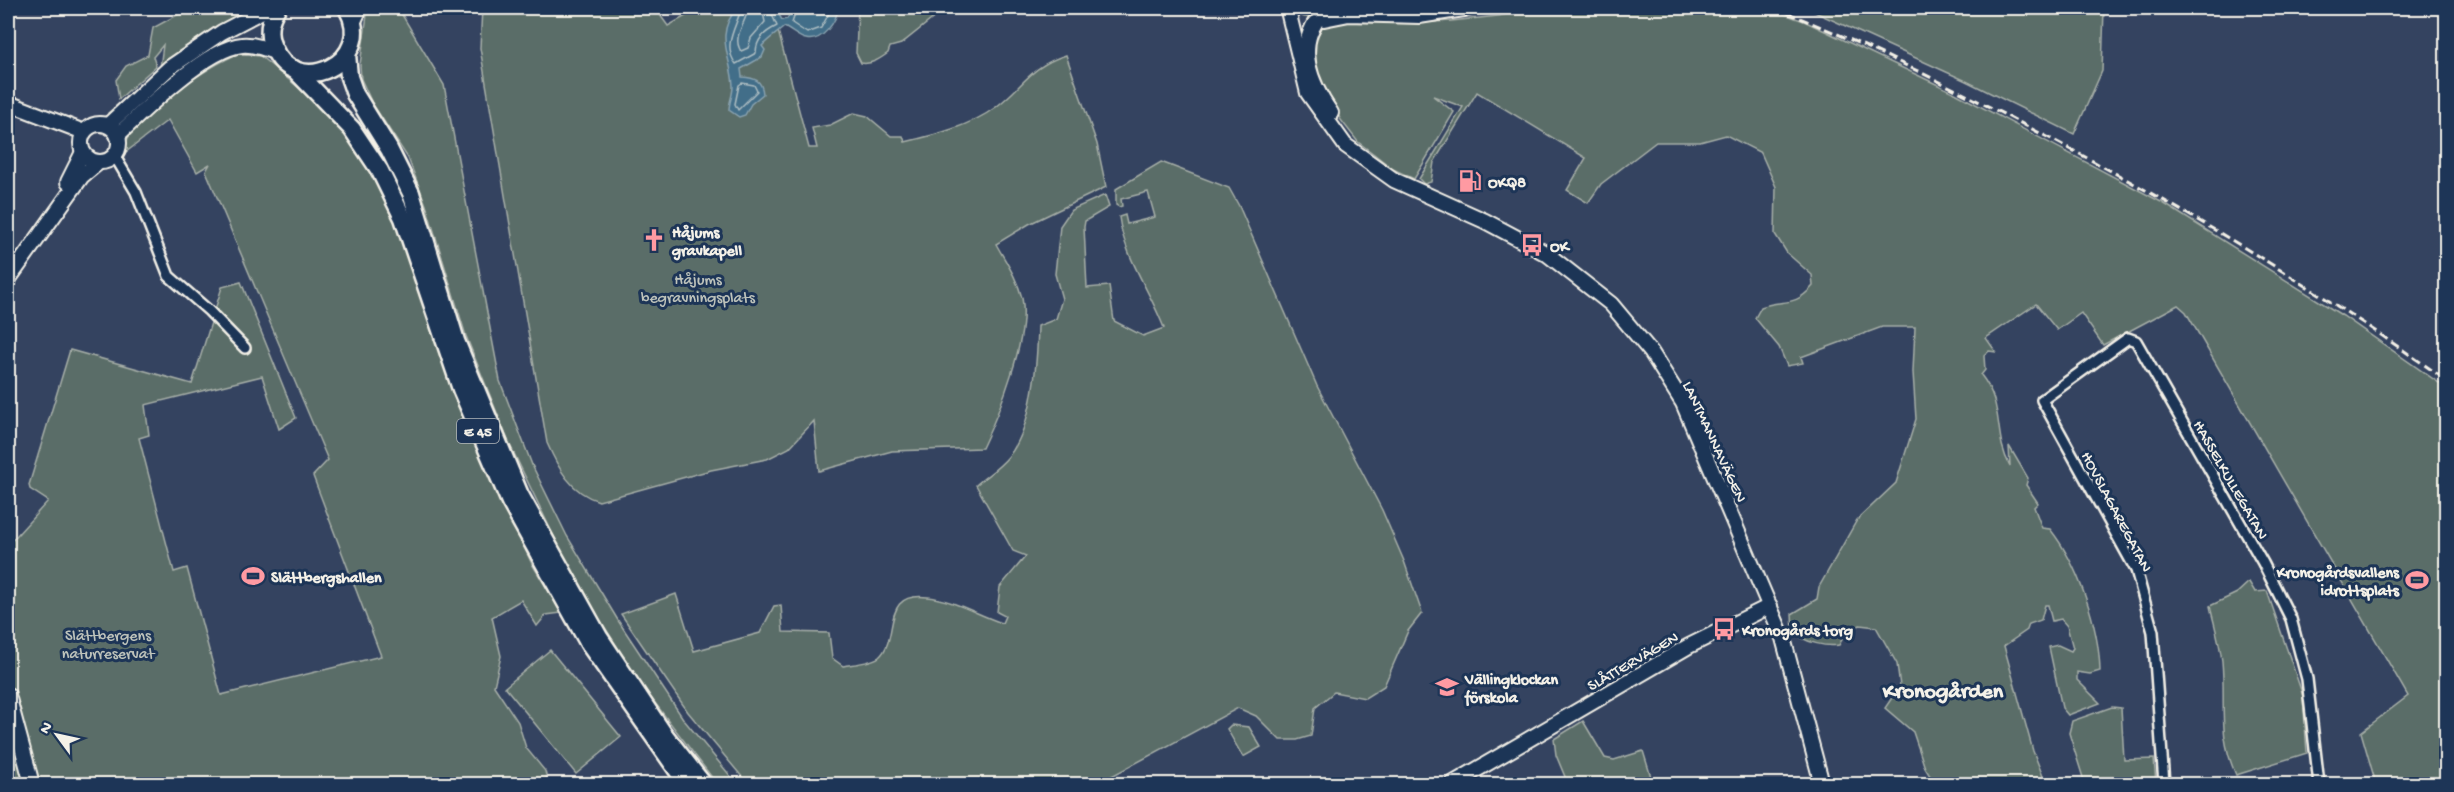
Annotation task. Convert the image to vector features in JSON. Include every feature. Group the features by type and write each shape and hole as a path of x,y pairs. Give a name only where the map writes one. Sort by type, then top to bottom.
{"highway":[{"path":"275,51 269,31 277,8"},
{"name":"E 45","path":"353,13 354,34 347,54 349,77 354,94 390,148 411,193 456,341 520,495 599,637 663,733 704,784"},
{"name":"E 45","path":"275,51 352,129 381,171 403,218 461,389 510,502 589,644 687,784"},
{"path":"294,69 305,73 329,69 347,54"}],"street":[{"path":"113,130 169,68 222,32 268,8"},
{"path":"1422,8 1445,10"},
{"path":"1287,11 1301,22 1324,16 1419,15 1470,8"},
{"name":"LANTMANNAVÄGEN","path":"1287,11 1308,93 1345,145 1394,180 1485,221 1547,254 1594,288 1634,329 1683,403 1770,606 1788,651 1822,784"},
{"name":"LANTMANNAVÄGEN","path":"1324,16 1307,40 1307,54 1313,80 1326,106 1359,155"},
{"path":"113,130 210,58 243,45 275,51"},
{"path":"8,103 84,132"},
{"path":"99,162 87,157 83,152 81,145 84,132 94,124 113,130"},
{"path":"8,280 82,176 99,162 114,155 118,149 113,130"},
{"path":"8,269 75,171 83,152"},
{"path":"114,155 136,192 170,276 244,348"},
{"name":"HASSELKULLEGATAN","path":"2042,400 2128,338 2136,341 2263,563 2291,620 2307,679 2319,784"},
{"name":"HOVSLAGAREGATAN","path":"2042,400 2136,570 2153,632 2164,784"},
{"name":"SLÅTTERVÄGEN","path":"1452,784 1689,646 1770,606"},
{"path":"8,695 32,784"}],"green space":[{"path":"190,8 249,8 219,26 112,117 108,113 160,68 163,45 153,57 156,66 119,99 116,80 126,66 148,55 153,28"},
{"path":"368,8 398,8 444,85 500,381 532,465 567,536 619,622 684,720 737,784 717,784 645,690 602,623 560,549 510,445 466,336 426,205 408,158 372,103 361,79 360,65"},
{"name":"Håjums begravningsplats","path":"482,8 655,8 668,26 700,8 772,8 809,148 817,148 812,128 830,125 854,113 867,116 891,136 903,136 905,142 952,129 986,114 1043,65 1066,55 1097,144 1106,187 1029,224 996,244 1011,270 1022,298 1022,333 997,415 982,448 892,451 819,471 814,421 789,448 767,459 711,470 599,501 573,486 561,470 547,443 480,48"},
{"path":"858,8 946,8 901,44 890,47 888,53 882,57 872,62 861,63 856,53"},
{"path":"1291,8 1327,8 1314,17 1304,17"},
{"path":"1536,8 1767,8 1804,21 1955,93 2163,203 2343,316 2446,388 2446,784 2376,784 2361,732 2408,696 2186,312 2178,305 2103,345 2081,313 2057,330 2036,304 1986,338 1996,352 1989,351 1984,356 1985,370 1981,375 1993,398 2005,455 2010,466 2009,446 2028,478 2026,485 2038,503 2034,507 2042,528 2050,529 2060,543 2085,596 2096,635 2100,671 2090,674 2077,672 2077,680 2100,703 2068,715 2062,708 2049,647 2058,645 2071,651 2073,648 2067,626 2061,619 2052,621 2048,605 2045,605 2041,620 2029,624 2027,630 2004,646 2033,751 2046,784 1935,784 1925,768 1913,732 1885,708 1900,686 1897,664 1876,627 1860,625 1844,636 1839,645 1829,645 1804,639 1795,632 1792,623 1792,614 1817,599 1819,587 1857,520 1896,483 1916,419 1913,372 1915,327 1882,327 1801,357 1803,363 1787,366 1779,347 1755,318 1761,307 1788,302 1806,293 1813,286 1812,275 1787,253 1775,234 1776,187 1761,153 1726,135 1700,142 1656,142 1601,184 1588,203 1567,190 1586,158 1477,92 1434,162 1431,182 1424,184 1419,179 1463,107 1433,96 1454,112 1414,179 1393,169 1358,142 1341,120 1315,77 1311,41 1323,24 1355,19 1414,23 1451,21 1498,16"},
{"path":"1806,8 2104,8 2102,71 2074,134 1964,80"},
{"name":"Slättbergens naturreservat","path":"238,54 260,56 327,111 347,133 379,182 472,438 532,564 562,613 546,615 537,626 521,600 492,617 501,656 494,686 518,722 526,748 545,771 548,784 8,784 8,545 48,501 30,489 29,485 70,350 192,384 222,287 241,282 296,418 279,429 262,376 145,405 149,435 139,438 174,572 187,568 221,695 381,656 313,476 328,460 206,171 210,164 197,172 168,120 126,152 127,140 136,126 151,111 189,81"},
{"path":"1161,162 1229,188 1239,206 1317,386 1382,510 1404,561 1422,613 1408,631 1384,686 1365,698 1334,692 1315,708 1311,736 1297,740 1280,740 1256,716 1238,708 1097,784 748,784 688,712 621,614 676,594 694,651 760,633 774,606 781,605 783,632 829,633 832,658 843,666 867,662 879,657 889,638 897,608 903,601 913,597 947,601 1002,623 1005,616 997,612 1000,587 1026,556 1013,551 976,485 1008,457 1023,430 1035,377 1038,326 1056,319 1062,299 1055,274 1060,226 1071,210 1105,195 1109,207 1085,221 1087,288 1109,286 1114,321 1143,336 1164,328 1126,246 1119,217 1125,215 1127,224 1155,217 1148,192 1121,199 1122,206 1116,205 1116,189"},
{"path":"2249,582 2255,592 2267,591 2303,696 2307,753 2236,775 2226,746 2222,661 2210,606 2237,593"},
{"path":"550,650 621,737 576,774 505,687"},
{"path":"2112,707 2121,708 2124,760 2154,759 2156,784 2085,784 2069,733 2072,721"},
{"path":"1583,721 1605,758 1614,760 1643,751 1651,777 1649,784 1568,784 1556,755 1554,739"},
{"path":"1231,725 1249,727 1261,747 1243,757 1227,729"}],"water":[{"path":"737,8 775,8 782,20 787,19 793,8 838,8 832,25 818,38 806,39 784,27 762,46 765,50 762,57 741,69 742,77 754,79 759,83 763,94 751,104 745,115 739,117 729,110 733,86 725,37 730,18"}],"railway":[{"path":"1775,8 1874,50 1939,81 2140,187 2296,280 2446,380"}],"place":[{"name":"OKQ8","path":"1470,181"},
{"name":"Håjums gravkapell","path":"654,240"},
{"name":"OK","path":"1532,245"},
{"name":"Slättbergshallen","path":"253,576"},
{"name":"Kronogårdsvallens idrottsplats","path":"2417,580"},
{"name":"Kronogårds torg","path":"1724,629"},
{"name":"Vällingklockan förskola","path":"1447,687"}],"district":[{"name":"Kronogården","path":"1943,689"}]}
